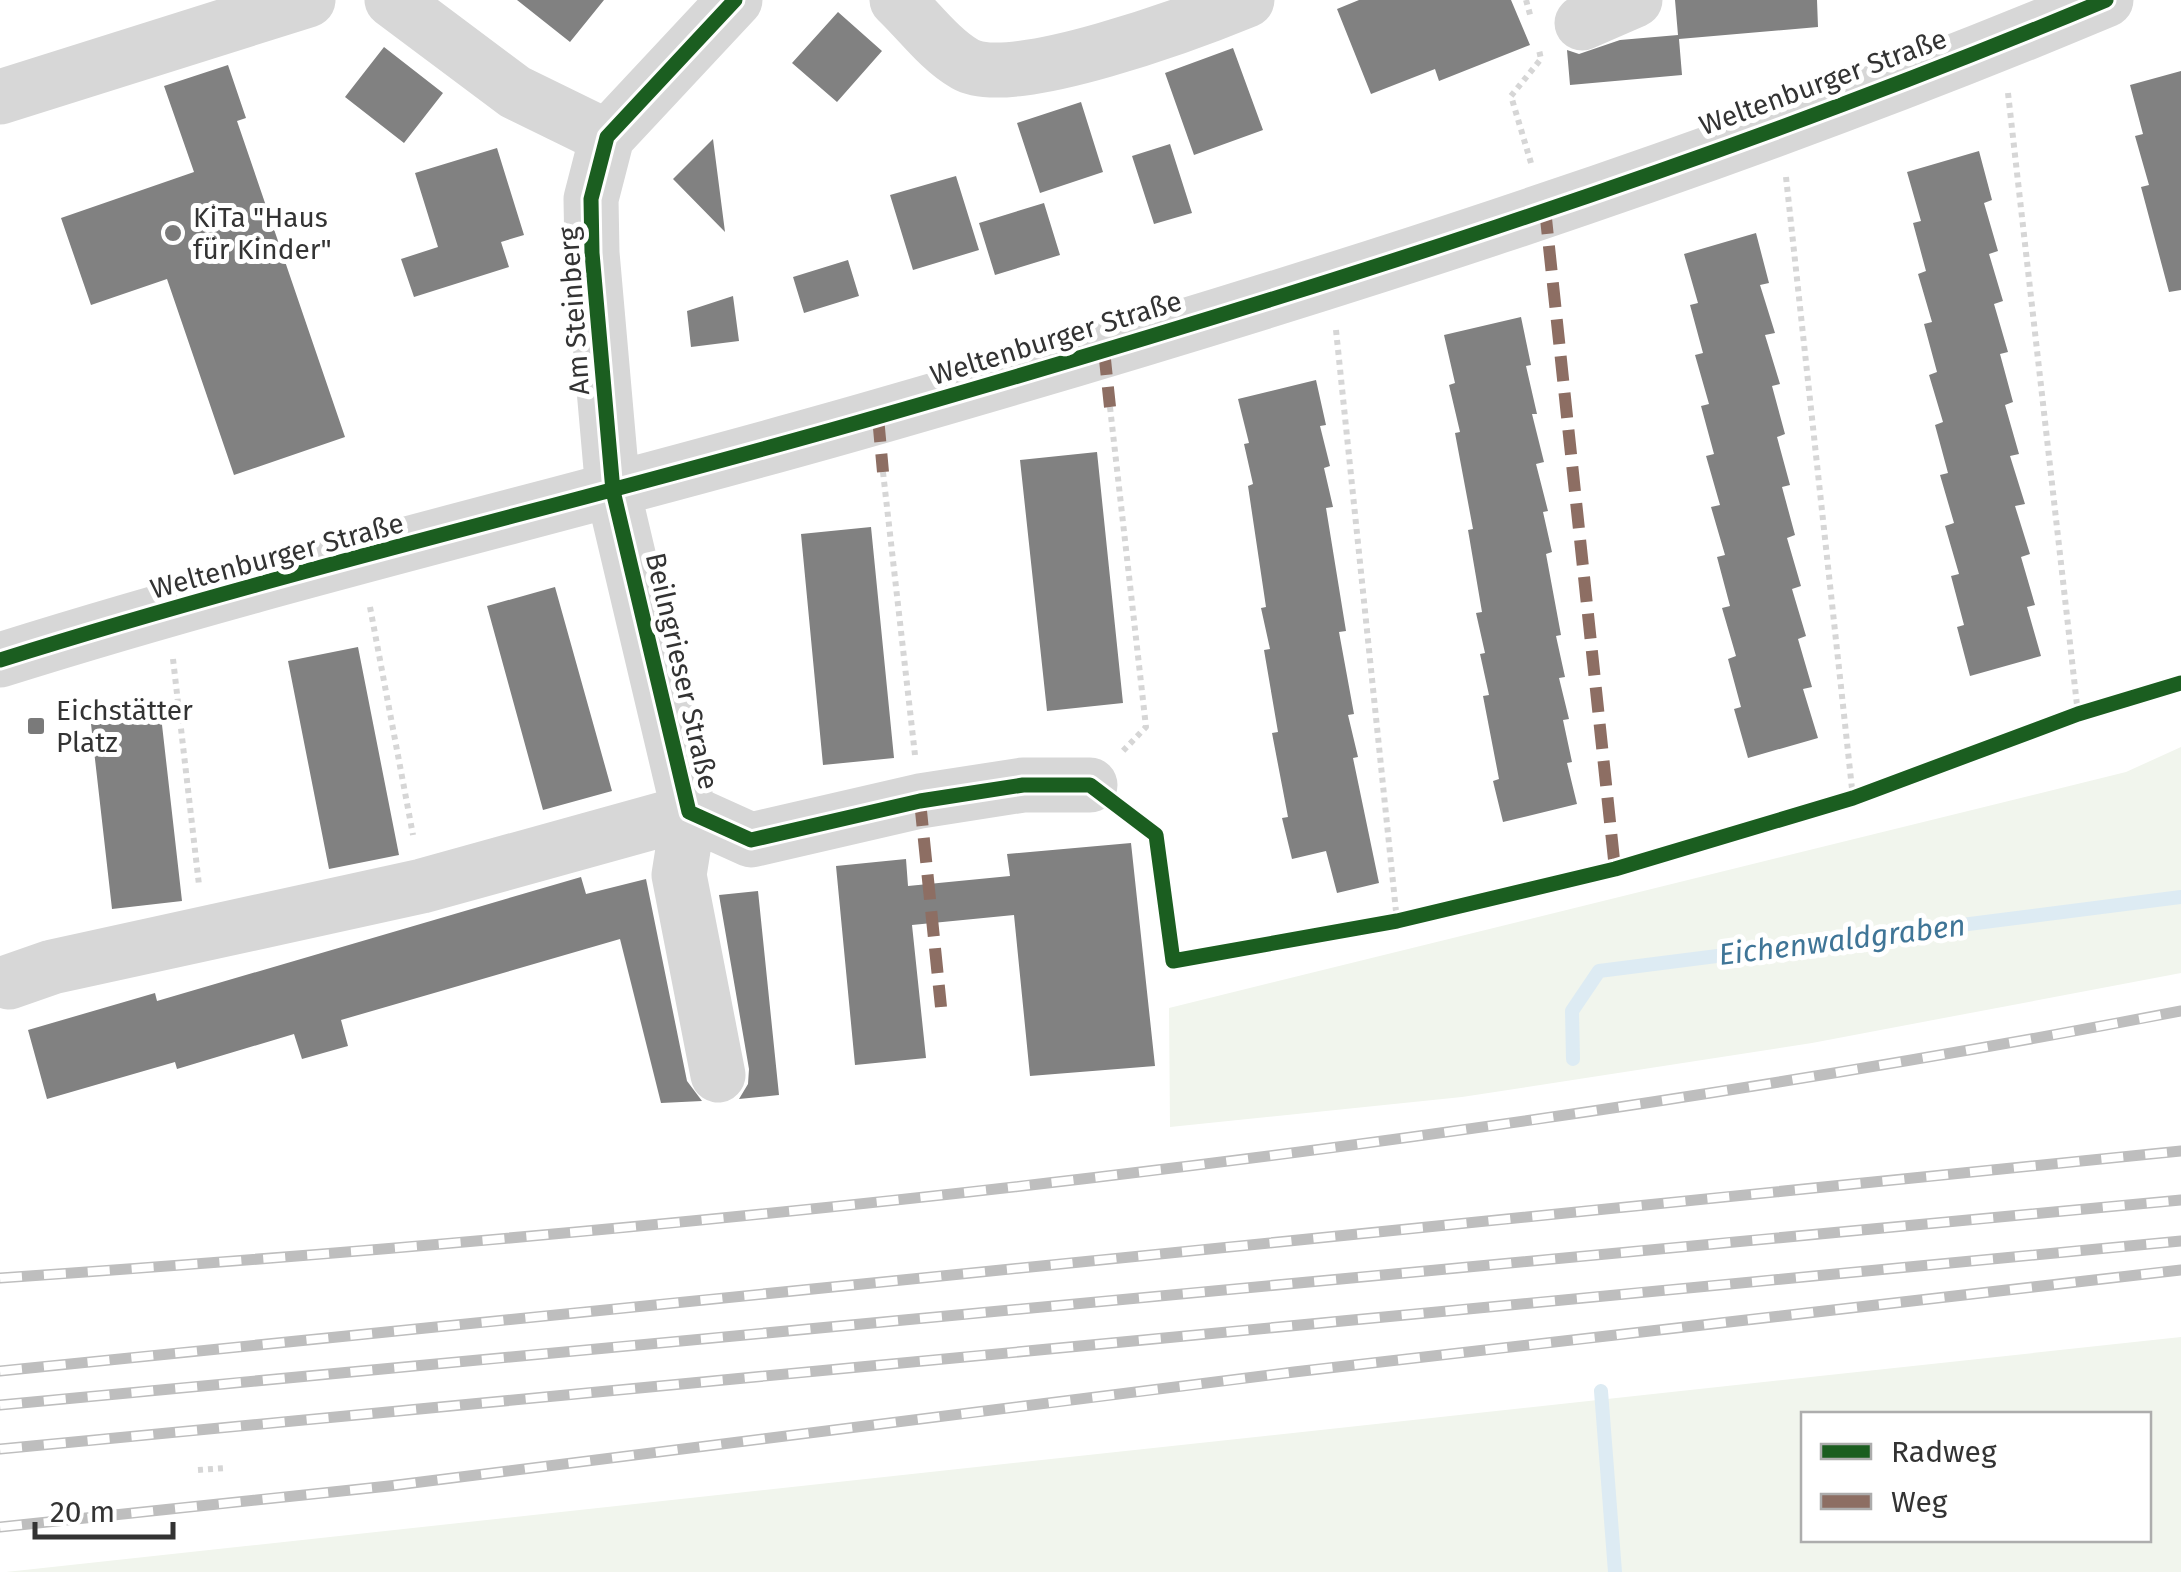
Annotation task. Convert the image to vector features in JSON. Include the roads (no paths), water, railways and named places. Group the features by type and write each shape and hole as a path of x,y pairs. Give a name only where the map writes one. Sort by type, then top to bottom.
{"street":[{"path":"0,97 308,0"},
{"path":"392,0 514,92 606,136"},
{"name":"Am Steinberg","path":"613,490 592,253 591,198 606,136 734,0"},
{"path":"897,0 966,65 1003,73 1172,32 1246,0"},
{"path":"1551,32 1635,0"},
{"name":"Weltenburger Straße","path":"0,660 613,490 1332,282 1546,209 2033,15 2106,0"},
{"name":"Beilngrieser Straße","path":"613,490 689,812"},
{"name":"Beilngrieser Straße","path":"9,982 52,966 205,936 422,886 689,812 750,840 920,801 1023,785 1090,786"},
{"path":"689,812 679,874 718,1075"}],"waterway":[{"name":"Eichenwaldgraben","path":"1573,1059 1572,1011 1599,971 2181,897"},
{"name":"Eichenwaldgraben","path":"1601,1391 1615,1572"}],"railway":[{"path":"0,1278 548,1235 1095,1178 1640,1104 2181,1011"},
{"path":"0,1371 2181,1151"},
{"path":"0,1405 2181,1200"},
{"path":"0,1449 2181,1241"},
{"path":"0,1527 389,1486 1294,1372 2181,1270"}],"place":[{"name":"KiTa \"Haus für Kinder\"","path":"173,233"},
{"name":"Eichstätter Platz","path":"36,726"}]}
